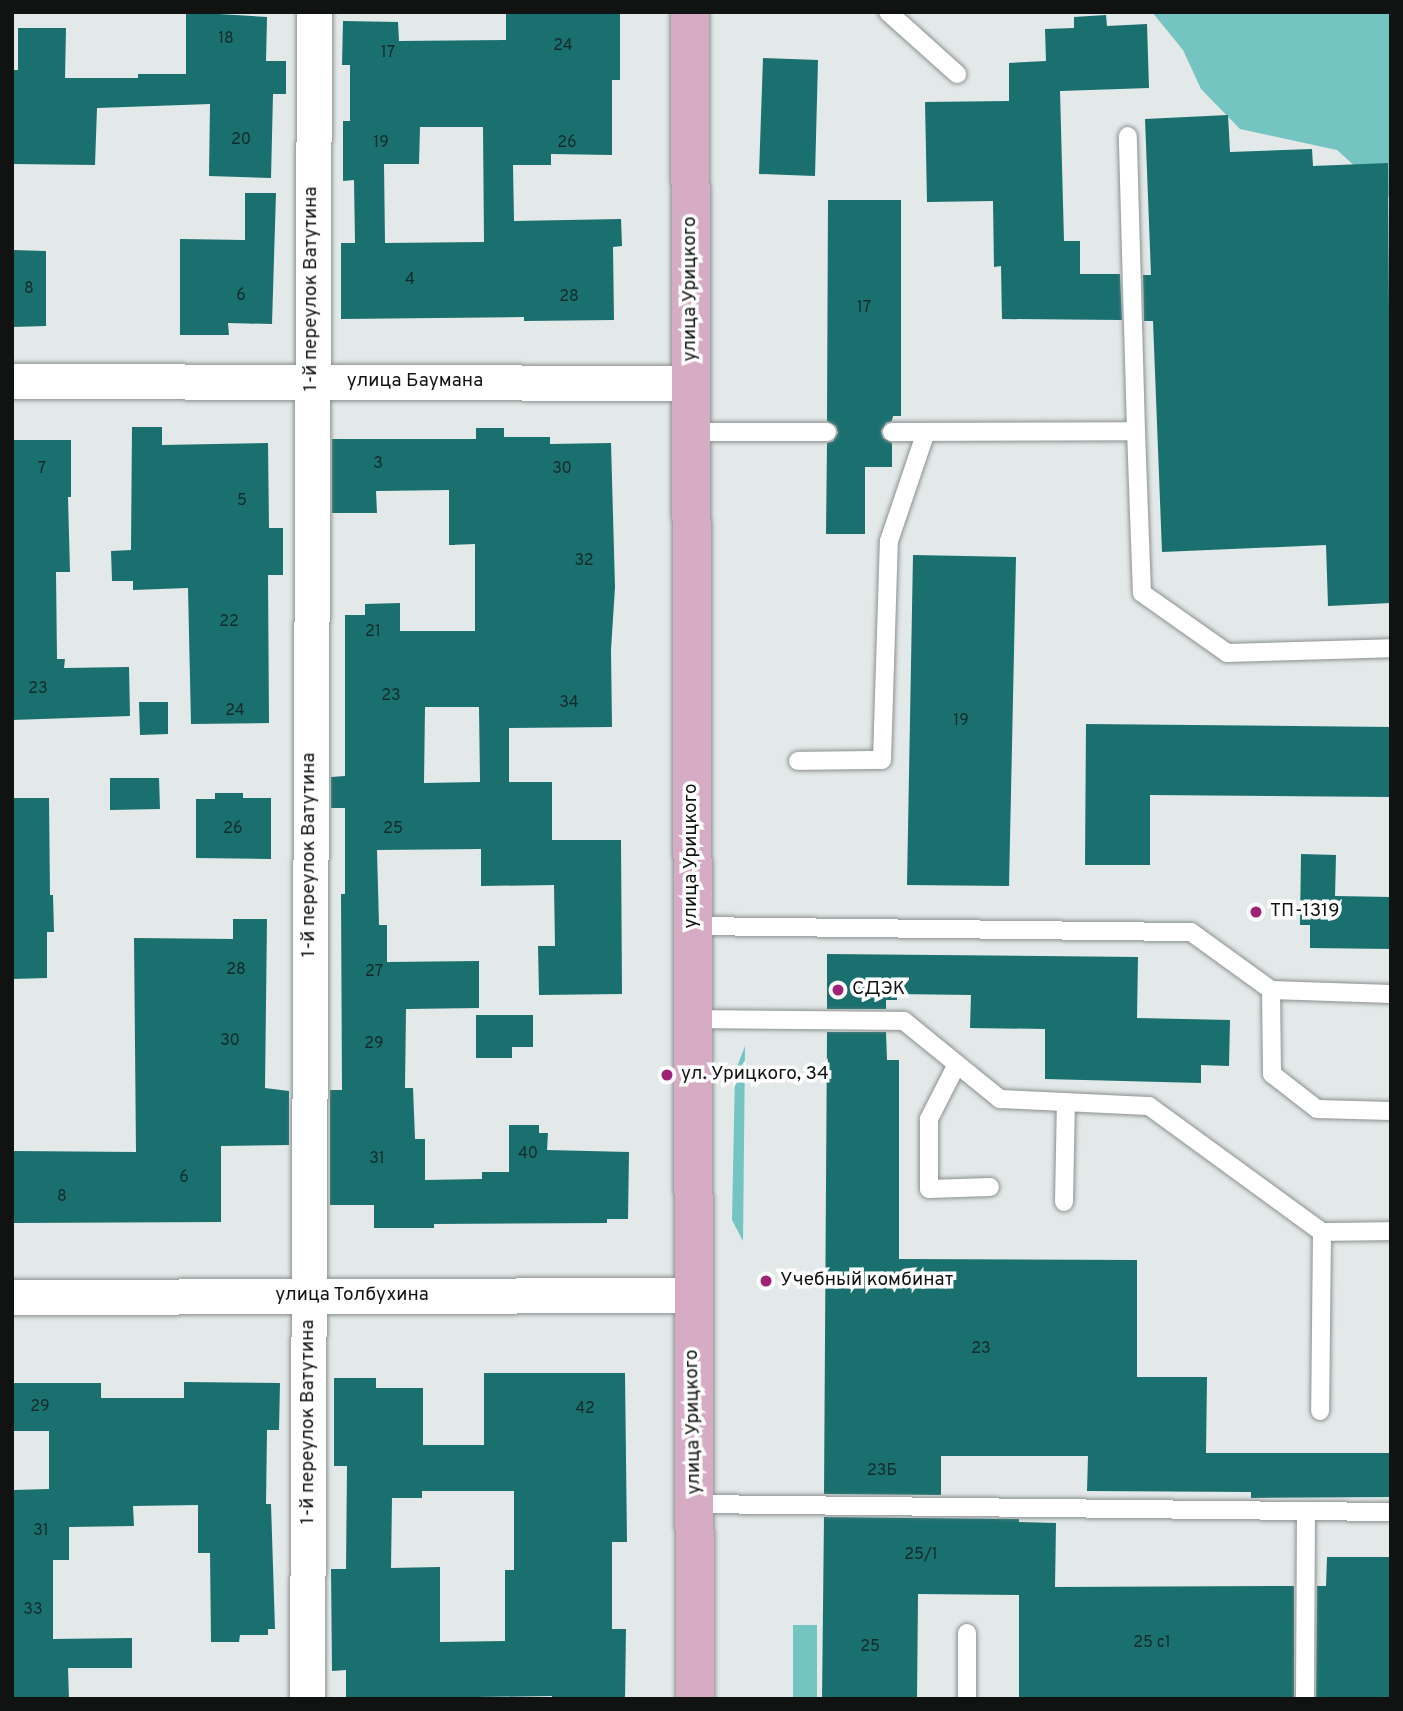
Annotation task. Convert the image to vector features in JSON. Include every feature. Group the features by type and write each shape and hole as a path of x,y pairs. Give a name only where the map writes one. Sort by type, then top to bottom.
{"main road":[{"name":"улица Урицкого","path":"690,12 695,1699"}],"street":[{"name":"1-й переулок Ватутина","path":"307,1699 314,12"},
{"name":"улица Баумана","path":"12,381 691,383"},
{"name":"улица Толбухина","path":"12,1297 692,1295"}],"lane":[{"path":"888,12 957,74"},
{"path":"1128,136 1142,593 1227,653 1391,648"},
{"path":"892,432 1136,431"},
{"path":"691,432 827,432"},
{"path":"798,761 882,760 889,541 926,432"},
{"path":"692,926 1191,932 1271,989 1391,994"},
{"path":"1271,989 1272,1074 1317,1108 1391,1111"},
{"path":"692,1019 904,1021 1000,1099 1149,1106 1322,1232 1391,1231"},
{"path":"957,1064 929,1119 929,1189 990,1187"},
{"path":"1064,1202 1066,1102"},
{"path":"1320,1410 1322,1232"},
{"path":"695,1504 1391,1512"},
{"path":"1305,1699 1306,1511"},
{"path":"967,1633 967,1699"}],"shaded area":[{"path":"1152,12 1391,12 1391,199 1337,150 1240,129 1201,89 1183,50"},
{"path":"745,1046 743,1241 732,1220 735,1072"},
{"path":"793,1625 817,1625 817,1699 793,1699"}],"building":[{"path":"186,12 267,17 266,61 286,61 286,94 273,94 271,178 209,176 210,104 97,108 95,165 12,164 12,70 18,70 18,28 66,28 65,78 138,78 138,74 186,74"},
{"path":"506,12 620,12 620,80 612,80 612,155 551,154 551,165 513,165 514,221 621,219 622,246 613,247 614,320 524,321 524,317 341,319 341,243 355,243 354,180 343,181 343,121 350,121 350,65 342,65 343,21 398,22 399,41 506,40","holes":["420,127 483,127 484,242 385,243 384,164 419,164"]},
{"path":"1106,15 1107,26 1147,24 1149,88 1060,91 1064,241 1080,241 1080,274 1120,274 1122,320 1002,319 1001,266 994,267 993,201 927,202 925,102 1009,101 1009,63 1046,61 1045,29 1074,28 1074,17"},
{"path":"763,58 818,60 815,176 759,174"},
{"path":"1228,115 1230,152 1312,149 1313,166 1388,163 1391,603 1328,606 1326,545 1162,552 1153,321 1144,321 1143,275 1151,275 1145,119"},
{"path":"245,193 276,193 272,324 228,323 229,335 180,335 180,239 245,240"},
{"path":"828,200 901,200 901,416 893,416 892,421 886,423 881,431 883,438 892,443 892,467 865,467 865,534 826,534 827,443 833,441 838,433 836,426 827,421"},
{"path":"12,250 46,251 46,326 12,327"},
{"path":"132,427 162,427 162,445 268,443 269,528 283,528 283,575 268,575 269,723 191,724 188,588 133,590 133,581 112,581 111,551 131,550"},
{"path":"476,428 504,428 504,437 550,437 550,444 611,443 615,587 611,650 612,727 509,728 509,782 552,782 552,840 621,840 622,994 539,995 538,946 555,946 554,885 481,886 481,849 377,850 379,925 387,925 387,962 479,961 479,1008 406,1009 405,1088 413,1088 415,1139 425,1139 425,1180 482,1179 482,1172 509,1172 509,1125 539,1125 539,1133 548,1133 547,1150 629,1152 628,1219 607,1219 607,1223 434,1224 434,1228 374,1228 374,1205 330,1205 330,1090 342,1090 341,894 345,894 345,808 331,808 331,777 345,776 345,615 365,615 365,604 400,603 400,631 475,631 475,544 449,545 449,490 376,491 377,513 332,513 332,439 476,439","holes":["425,707 479,707 480,782 424,783"]},
{"path":"12,440 71,440 71,497 68,497 70,572 56,572 57,659 65,659 64,668 129,667 130,716 12,720"},
{"path":"913,555 1016,557 1009,886 907,885"},
{"path":"139,702 168,702 168,734 140,735"},
{"path":"1086,724 1391,727 1391,797 1150,795 1150,865 1085,865"},
{"path":"110,778 159,778 160,809 110,810"},
{"path":"215,793 243,793 243,798 271,798 271,859 196,858 196,799 215,799"},
{"path":"12,798 49,798 50,895 53,895 54,932 47,932 47,978 12,979"},
{"path":"1301,854 1336,855 1335,896 1391,897 1391,949 1310,948 1310,925 1300,925"},
{"path":"233,919 267,919 265,1088 289,1091 289,1145 221,1146 221,1222 12,1223 12,1151 136,1152 134,938 233,939"},
{"path":"827,954 1138,957 1137,1018 1230,1020 1229,1066 1201,1065 1201,1083 1045,1079 1045,1029 970,1028 971,995 897,994 897,1000 886,1000 886,1009 827,1009"},
{"path":"476,1015 533,1015 533,1047 512,1047 512,1058 476,1058"},
{"path":"827,1032 886,1032 887,1060 899,1060 899,1259 1137,1260 1137,1377 1207,1377 1206,1453 1391,1453 1391,1497 1251,1498 1251,1492 1087,1491 1088,1456 941,1456 941,1495 824,1494"},
{"path":"484,1373 625,1373 627,1542 612,1542 612,1629 626,1629 625,1699 552,1699 552,1696 346,1699 346,1670 332,1671 331,1569 346,1569 347,1466 334,1466 334,1378 376,1378 376,1388 423,1388 423,1445 484,1445","holes":["422,1491 514,1491 514,1570 505,1570 505,1641 440,1642 440,1567 391,1568 392,1498 422,1498"]},
{"path":"184,1382 280,1383 279,1430 267,1430 266,1504 271,1504 275,1629 268,1629 268,1635 240,1635 239,1642 211,1642 210,1553 198,1553 198,1505 133,1506 134,1526 69,1527 69,1560 53,1560 53,1639 132,1638 132,1668 68,1668 69,1699 12,1699 14,1490 49,1489 49,1431 12,1431 12,1383 101,1383 101,1398 184,1398"},
{"path":"824,1517 1019,1519 1019,1522 1056,1523 1055,1587 1294,1586 1294,1699 1019,1699 1019,1595 918,1594 917,1699 822,1699"},
{"path":"1327,1557 1391,1557 1391,1699 1316,1699 1317,1586 1326,1586"}],"place":[{"name":"ТП-1319","path":"1256,912"},
{"name":"СДЭК","path":"838,990"},
{"name":"ул. Урицкого, 34","path":"667,1075"},
{"name":"Учебный комбинат","path":"766,1281"}]}
